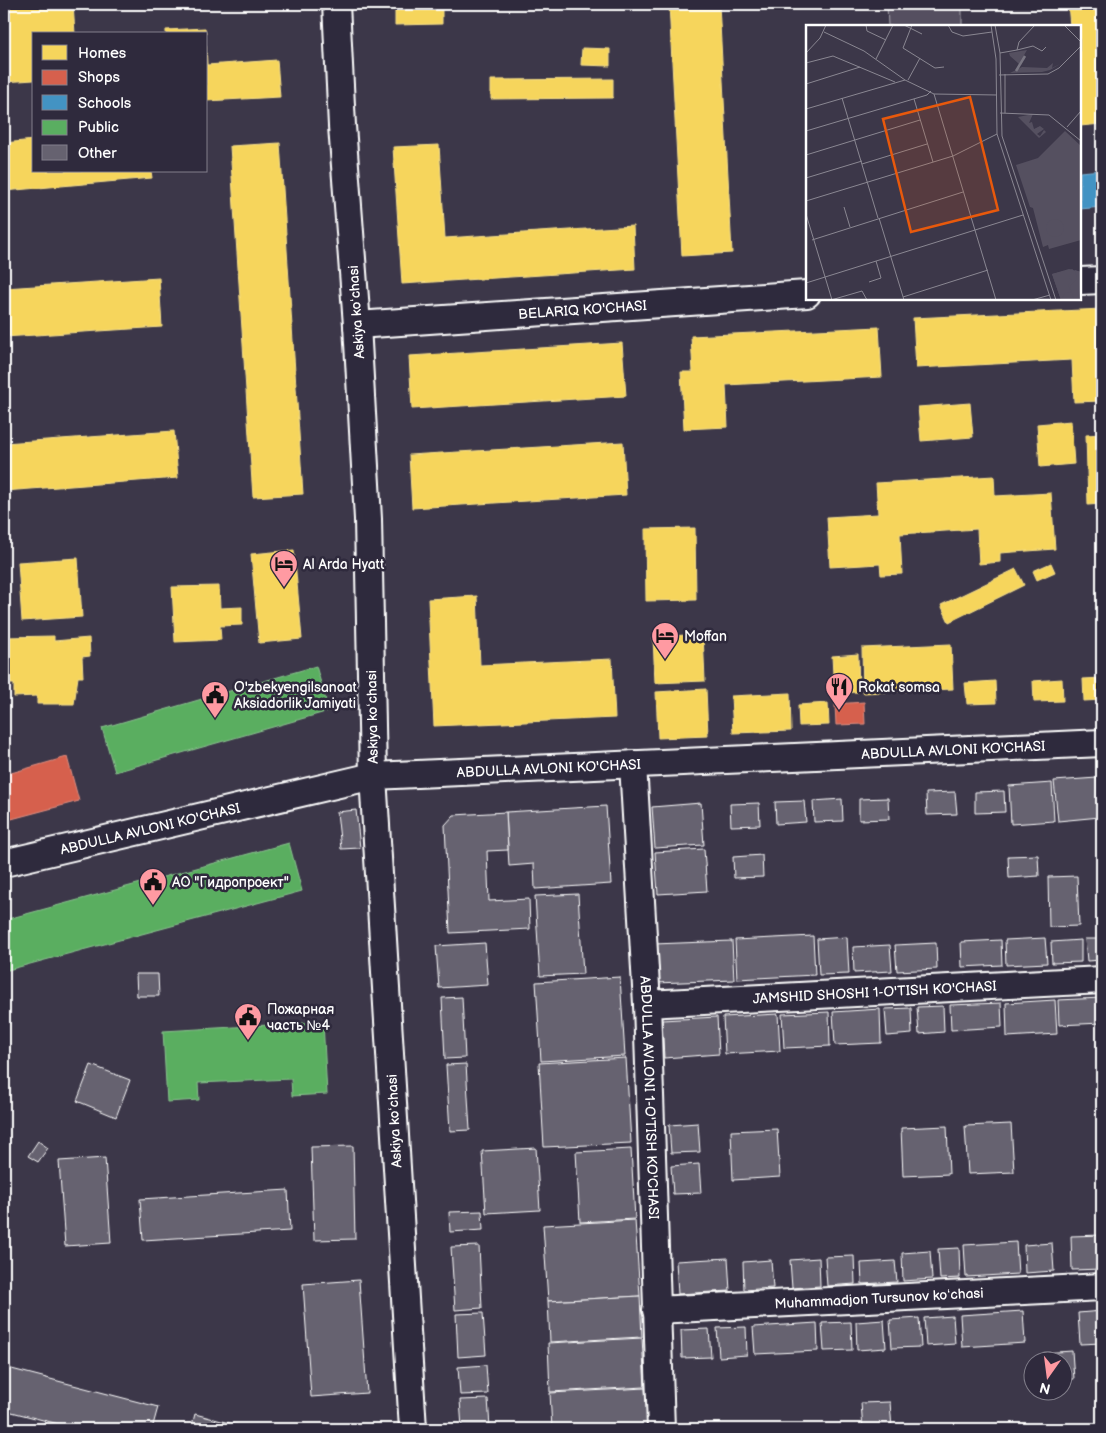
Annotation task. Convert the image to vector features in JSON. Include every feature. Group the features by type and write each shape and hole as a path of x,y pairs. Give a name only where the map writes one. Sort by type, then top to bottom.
{"street":[{"name":"Askiya koʻchasi","path":"336,4 342,126 357,326 368,519 373,776 413,1429"},
{"path":"1081,281 1102,280"},
{"name":"BELARIQ KO'CHASI","path":"357,326 806,294"},
{"name":"ABDULLA AVLONI KO'CHASI","path":"4,862 373,776 1102,743"},
{"name":"ABDULLA AVLONI 1-O'TISH KO'CHASI","path":"633,764 647,1004 661,1429"},
{"name":"JAMSHID SHOSHI 1-O'TISH KO'CHASI","path":"647,1004 1102,980"},
{"name":"Muhammadjon Tursunov koʻchasi","path":"656,1310 1102,1287"}],"shaded area":[{"path":"887,4 962,4 962,25 888,25"}],"building: Homes":[{"path":"4,4 73,4 75,32 32,32 32,80 4,82"},
{"path":"395,4 442,4 442,24 395,25"},
{"path":"669,4 719,4 732,253 682,256"},
{"path":"1068,4 1102,4 1102,124 1081,126 1081,25 1070,25"},
{"path":"205,28 206,32 166,32 166,30"},
{"path":"582,48 610,49 610,66 581,65"},
{"path":"277,60 280,97 208,101 208,65"},
{"path":"613,79 613,98 491,99 491,80"},
{"path":"32,140 32,172 151,172 152,178 4,191 4,143"},
{"path":"280,143 303,494 253,497 230,146"},
{"path":"439,145 445,238 633,226 635,269 402,284 393,147"},
{"path":"159,278 162,327 4,337 4,288"},
{"path":"1102,309 1102,401 1074,402 1072,360 916,368 913,318"},
{"path":"879,327 882,377 726,385 728,427 684,429 681,372 693,372 691,336"},
{"path":"622,343 626,396 412,409 409,356"},
{"path":"970,403 973,437 921,441 918,407"},
{"path":"1071,421 1074,464 1040,467 1037,424"},
{"path":"174,431 178,478 4,491 4,443"},
{"path":"1102,434 1102,504 1088,505 1086,435"},
{"path":"623,442 626,495 412,508 409,455"},
{"path":"994,476 995,496 1051,493 1055,549 1000,553 1000,562 979,564 977,529 900,534 902,574 881,575 880,564 830,567 827,517 878,514 876,483"},
{"path":"695,528 696,600 646,601 645,529"},
{"path":"294,550 302,639 259,643 251,554"},
{"path":"78,558 82,617 22,621 18,562"},
{"path":"1051,563 1055,572 1037,580 1033,571"},
{"path":"1016,569 1024,585 949,622 941,605"},
{"path":"219,586 220,608 242,607 242,625 220,626 221,640 175,642 172,587"},
{"path":"477,596 480,665 612,659 615,718 434,726 428,599"},
{"path":"703,634 705,681 655,683 653,637"},
{"path":"54,636 54,641 89,638 90,656 82,657 83,677 78,677 74,704 37,704 37,696 14,697 14,684 4,684 4,637"},
{"path":"951,644 953,689 863,693 862,648"},
{"path":"858,654 859,692 834,693 832,656"},
{"path":"1102,678 1102,700 1084,701 1083,679"},
{"path":"1062,679 1063,701 1034,702 1033,681"},
{"path":"995,681 996,703 967,704 965,683"},
{"path":"706,689 708,736 658,738 656,692"},
{"path":"790,693 791,731 733,733 731,696"},
{"path":"828,703 829,725 799,726 798,705"}],"building: Shops":[{"path":"864,702 865,724 836,725 835,704"},
{"path":"67,757 79,801 4,821 4,775"}],"building: Schools":[{"path":"1102,170 1102,207 1081,209 1081,172"}],"building: Public":[{"name":"O'zbekyengilsanoat Aksiadorlik Jamiyati","path":"316,666 329,711 115,772 102,728"},
{"name":"АО \"Гидропроект\"","path":"289,843 302,891 4,971 4,920"},
{"path":"323,1022 327,1094 292,1096 291,1079 198,1083 199,1100 167,1102 163,1031"}],"building: Other":[{"path":"1099,776 1102,776 1102,814"},
{"path":"1097,778 1100,817 1058,821 1054,781"},
{"path":"1052,783 1054,821 1011,824 1009,786"},
{"path":"1004,791 1005,812 975,813 975,792"},
{"path":"955,792 957,814 927,815 926,793"},
{"path":"888,798 889,819 859,820 859,799"},
{"path":"842,799 843,821 814,822 813,801"},
{"path":"804,801 806,822 776,824 775,802"},
{"path":"701,803 704,845 655,848 652,807"},
{"path":"759,803 760,825 731,826 730,804"},
{"path":"606,806 611,884 535,889 534,864 509,866 506,812"},
{"path":"356,810 360,848 341,849 337,812"},
{"path":"506,812 508,850 487,851 489,901 529,899 530,929 450,933 445,825 454,815"},
{"path":"704,849 707,891 658,894 655,852"},
{"path":"762,855 763,877 734,878 733,857"},
{"path":"1038,855 1039,876 1009,878 1008,856"},
{"path":"1077,876 1079,926 1049,927 1048,877"},
{"path":"578,894 583,974 540,976 535,896"},
{"path":"813,936 815,975 737,979 735,940"},
{"path":"847,937 849,974 819,975 817,939"},
{"path":"1045,938 1047,963 1006,965 1005,940"},
{"path":"1085,939 1102,939 1102,960 1087,961"},
{"path":"1001,940 1002,965 962,967 961,942"},
{"path":"1081,940 1081,962 1052,963 1051,942"},
{"path":"732,941 734,980 656,983 654,944"},
{"path":"485,943 488,985 439,988 436,946"},
{"path":"936,943 937,969 897,971 895,945"},
{"path":"890,945 892,971 854,973 853,947"},
{"path":"136,974 158,974 159,996 137,996"},
{"path":"620,977 625,1056 541,1061 536,982"},
{"path":"462,997 465,1058 445,1059 442,998"},
{"path":"1102,998 1102,1023 1059,1025 1058,1000"},
{"path":"1055,1000 1057,1034 1007,1037 1006,1003"},
{"path":"1001,1003 1002,1027 951,1030 950,1005"},
{"path":"943,1006 944,1032 919,1034 917,1007"},
{"path":"911,1008 912,1034 887,1036 885,1009"},
{"path":"880,1009 881,1043 835,1045 833,1012"},
{"path":"829,1012 830,1046 784,1048 782,1014"},
{"path":"778,1014 780,1051 725,1054 723,1017"},
{"path":"717,1017 719,1054 664,1058 662,1020"},
{"path":"626,1058 631,1143 544,1147 539,1063"},
{"path":"466,1064 470,1130 450,1131 446,1065"},
{"path":"91,1065 130,1080 116,1117 77,1101"},
{"path":"698,1123 700,1152 671,1153 669,1125"},
{"path":"1011,1124 1014,1172 968,1174 965,1126"},
{"path":"947,1126 949,1174 903,1176 901,1128"},
{"path":"777,1129 780,1177 733,1180 731,1131"},
{"path":"38,1141 48,1148 38,1162 28,1156"},
{"path":"353,1146 355,1239 314,1240 311,1147"},
{"path":"536,1148 540,1210 486,1213 482,1151"},
{"path":"631,1149 635,1219 580,1222 576,1152"},
{"path":"105,1158 111,1243 65,1246 59,1161"},
{"path":"699,1164 701,1193 673,1194 671,1166"},
{"path":"288,1190 290,1231 143,1240 140,1199"},
{"path":"482,1211 483,1230 450,1232 449,1212"},
{"path":"635,1220 640,1296 548,1301 543,1225"},
{"path":"1102,1235 1102,1269 1072,1270 1071,1236"},
{"path":"1016,1242 1018,1274 966,1277 964,1245"},
{"path":"1052,1243 1054,1271 1025,1273 1024,1245"},
{"path":"479,1246 482,1308 455,1310 451,1247"},
{"path":"959,1248 960,1278 940,1279 938,1249"},
{"path":"930,1251 932,1279 903,1281 902,1253"},
{"path":"854,1256 855,1284 827,1286 825,1257"},
{"path":"728,1258 730,1291 678,1294 676,1261"},
{"path":"819,1258 820,1286 792,1288 790,1260"},
{"path":"771,1260 773,1288 744,1290 743,1262"},
{"path":"895,1261 897,1282 862,1284 861,1263"},
{"path":"359,1280 367,1393 311,1397 303,1284"},
{"path":"640,1296 642,1337 550,1342 548,1301"},
{"path":"1023,1311 1025,1343 962,1347 960,1315"},
{"path":"1102,1311 1102,1343 1080,1344 1078,1313"},
{"path":"483,1313 486,1355 458,1357 456,1314"},
{"path":"953,1316 955,1344 926,1346 924,1318"},
{"path":"919,1318 921,1347 892,1348 890,1320"},
{"path":"884,1320 886,1348 857,1350 856,1322"},
{"path":"851,1322 852,1350 824,1351 822,1323"},
{"path":"817,1323 818,1351 755,1354 753,1327"},
{"path":"746,1327 747,1355 719,1357 717,1328"},
{"path":"709,1329 711,1357 682,1358 681,1330"},
{"path":"642,1338 645,1387 550,1392 548,1343"},
{"path":"486,1365 488,1394 460,1395 458,1367"},
{"path":"4,1367 158,1407 152,1429 78,1429 4,1410"},
{"path":"645,1388 648,1429 552,1429 550,1393"},
{"path":"488,1399 490,1427 462,1428 460,1400"},
{"path":"890,1402 892,1429 863,1429 861,1403"},
{"path":"195,1414 252,1429 191,1429"}],"place":[{"name":"Al Arda Hyatt","path":"284,588"},
{"name":"Moffan","path":"665,660"},
{"name":"Rokat somsa","path":"839,711"},
{"name":"O'zbekyengilsanoat Aksiadorlik Jamiyati","path":"215,719"},
{"name":"АО \"Гидропроект\"","path":"153,906"},
{"name":"Пожарная часть №4","path":"248,1041"}]}
